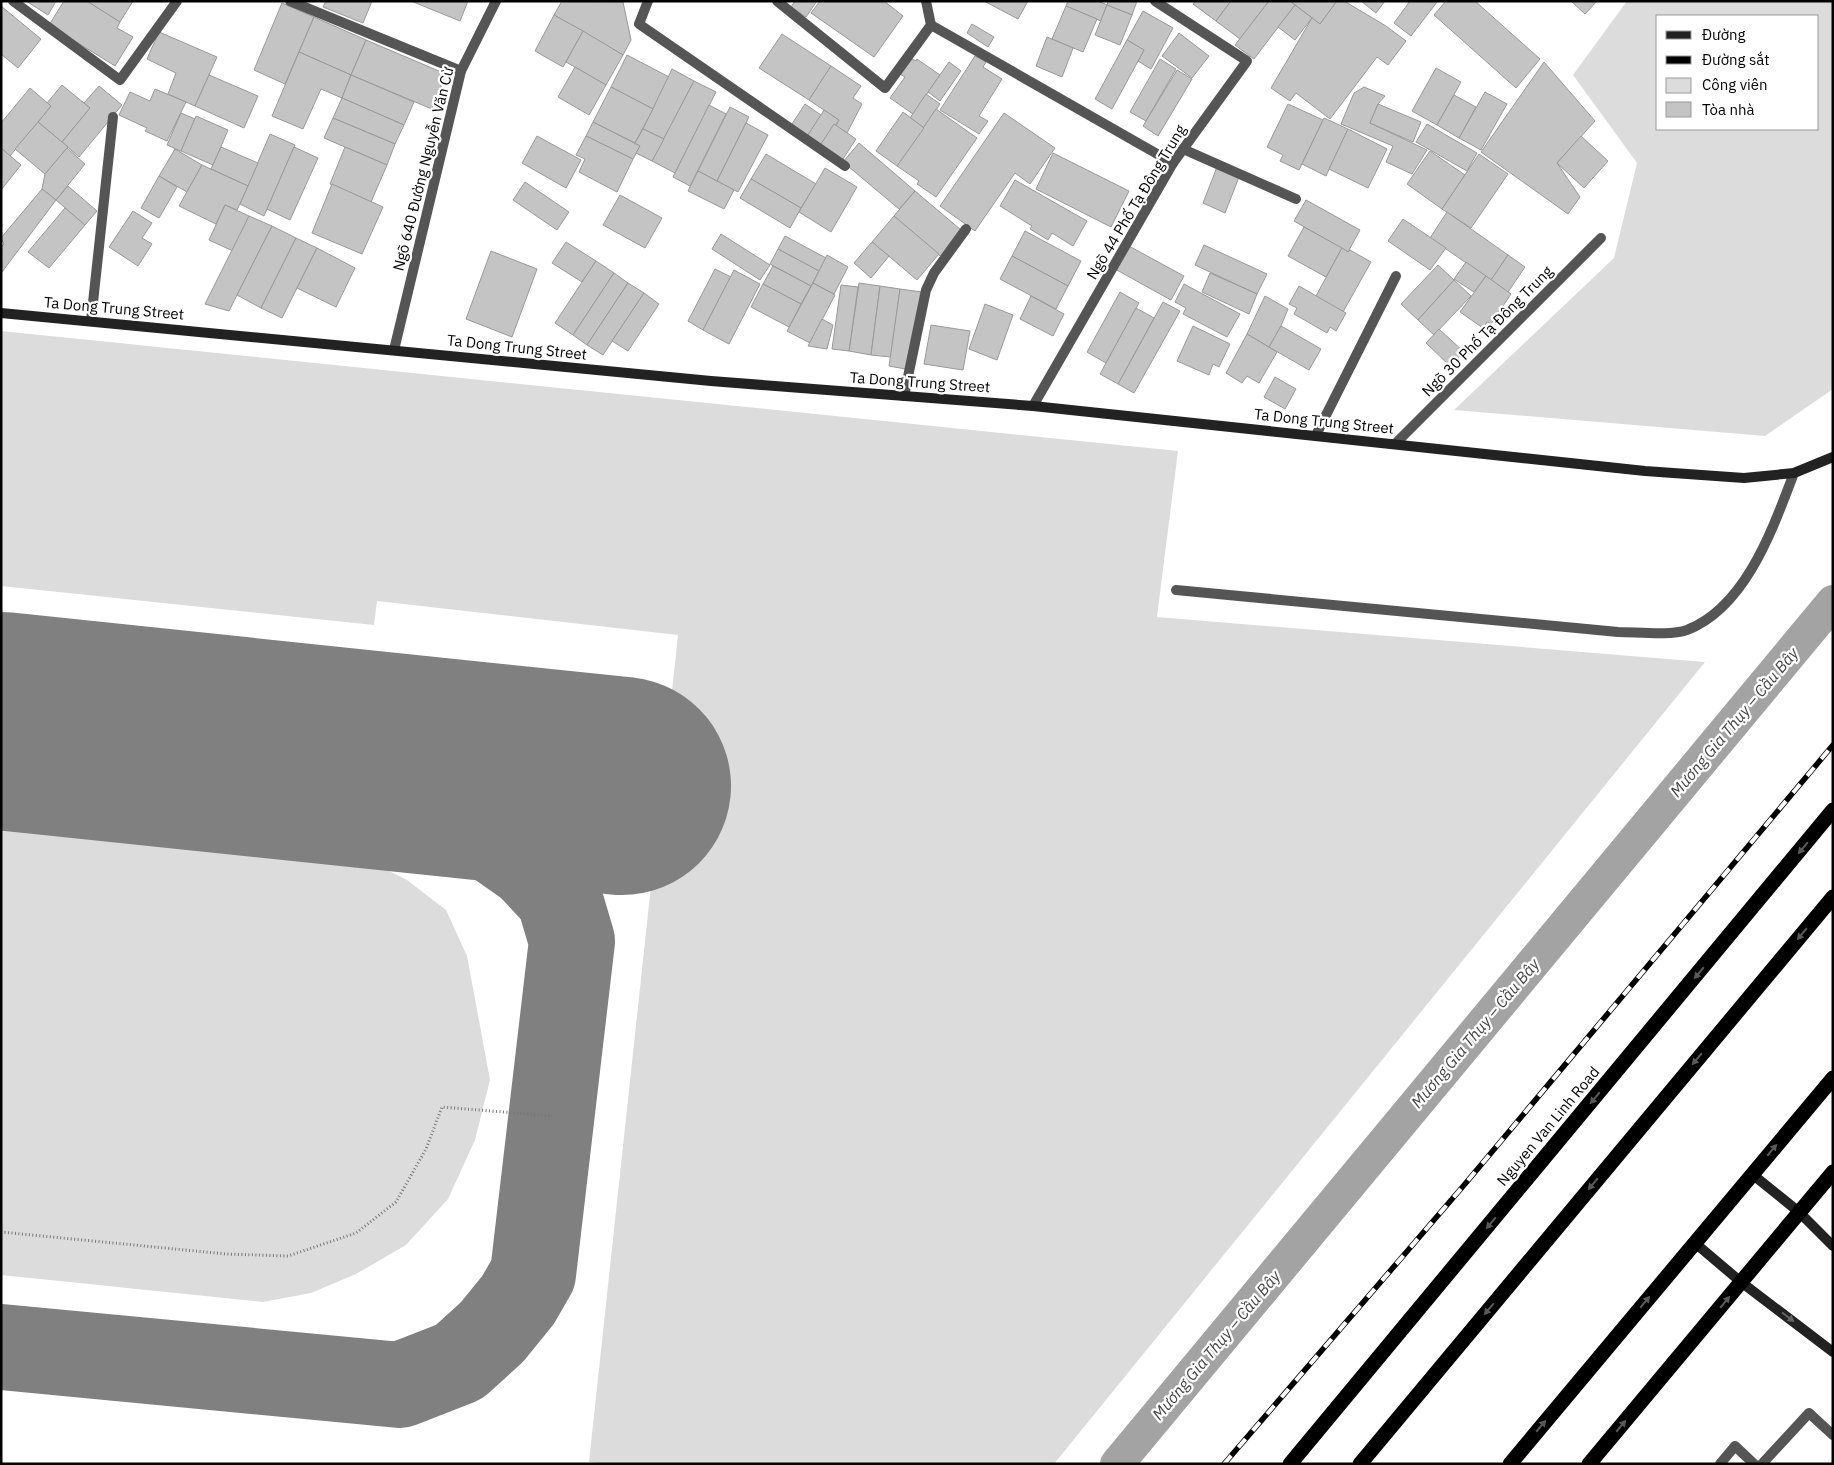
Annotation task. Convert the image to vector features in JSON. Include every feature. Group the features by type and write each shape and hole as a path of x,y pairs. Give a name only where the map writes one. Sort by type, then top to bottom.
{"highway":[{"name":"Nguyen Van Linh Road","path":"1290,1464 1833,810"},
{"path":"1360,1464 1833,897"},
{"path":"1510,1464 1833,1078"},
{"path":"1589,1464 1833,1172"}],"street":[{"path":"13,1 120,80 178,1"},
{"path":"290,1 461,71"},
{"name":"Ngõ 640 Đường Nguyễn Văn Cừ","path":"394,350 461,71 496,1"},
{"path":"648,1 639,24 845,166"},
{"path":"777,1 885,88 931,25 926,1"},
{"name":"Ngõ 44 Phố Tạ Đông Trung","path":"1033,406 1173,164 1247,61 1155,1"},
{"path":"931,25 1173,164"},
{"path":"91,321 113,117"},
{"path":"1183,149 1296,199"},
{"path":"904,396 926,290 934,273 966,229"},
{"name":"Ngõ 30 Phố Tạ Đông Trung","path":"1395,444 1601,238"},
{"path":"1316,435 1396,276"},
{"name":"Ta Dong Trung Street","path":"1,313 711,381 1033,406 1665,473 1744,478 1794,474 1833,457"},
{"path":"1176,590 1618,632 1685,630 1712,616 1742,583 1770,536 1794,474"},
{"path":"1752,1174 1799,1212 1833,1246"},
{"path":"1695,1243 1741,1282 1833,1352"},
{"path":"1762,1464 1809,1413 1833,1435"},
{"path":"1720,1464 1735,1446 1754,1464"}],"path":[{"path":"1,1232 226,1254 288,1256 356,1233 396,1202 426,1149 442,1107 552,1116"}],"green space":[{"path":"1627,1 1833,1 1833,389 1765,436 1454,410 1614,258 1637,163 1573,75"},
{"path":"1,331 1178,451 1157,617 1705,662 1054,1464 608,1464 589,1462 678,635 377,601 374,625 1,586"},
{"path":"1,818 359,856 407,880 446,910 467,956 490,1080 475,1140 448,1199 406,1245 356,1274 311,1293 263,1302 1,1275"}],"building":[{"path":"26,1 56,1 48,15"},
{"path":"64,1 87,1 120,22 117,28 133,37 115,66 49,25"},
{"path":"87,1 133,1 120,22"},
{"path":"326,1 372,1 363,23 323,7"},
{"path":"411,1 468,1 460,21"},
{"path":"562,1 623,2 631,40 623,55 554,15"},
{"path":"795,1 817,1 806,17 791,7"},
{"path":"820,1 884,1 903,16 874,57 811,13"},
{"path":"984,1 1028,1 1018,19"},
{"path":"1068,1 1098,1 1107,5 1101,21 1066,6"},
{"path":"1108,1 1137,1 1132,15 1107,5"},
{"path":"1195,1 1231,1 1216,21 1193,4"},
{"path":"1231,1 1269,1 1240,39 1216,21"},
{"path":"1269,1 1290,1 1295,5 1254,59 1235,45"},
{"path":"1290,1 1337,1 1320,24"},
{"path":"1337,1 1344,1 1386,26 1406,41 1388,65 1377,57 1330,119 1296,93 1290,101 1271,88 1312,18 1320,24"},
{"path":"1361,1 1385,1 1376,13"},
{"path":"1410,1 1437,2 1411,36 1394,23"},
{"path":"1446,1 1475,1 1540,59 1516,88 1434,15"},
{"path":"1571,1 1597,1 1585,14"},
{"path":"282,3 314,17 285,84 254,70"},
{"path":"1107,5 1132,15 1120,45 1095,35"},
{"path":"1295,5 1312,18 1295,40 1278,27"},
{"path":"1,6 41,39 18,68 1,54"},
{"path":"1066,6 1097,19 1083,52 1052,39"},
{"path":"1143,11 1173,28 1151,69 1138,61 1144,50 1127,40"},
{"path":"554,15 583,31 563,67 535,51"},
{"path":"314,17 366,40 351,75 299,52"},
{"path":"972,24 994,37 988,47 967,33"},
{"path":"583,31 623,55 606,85 566,62"},
{"path":"159,32 217,57 195,106 168,94 176,73 147,59"},
{"path":"1179,33 1209,56 1192,78 1162,56"},
{"path":"782,34 831,66 809,100 759,68"},
{"path":"1047,37 1073,48 1062,77 1036,66"},
{"path":"366,40 446,74 432,109 351,75"},
{"path":"1127,40 1144,50 1112,109 1095,99"},
{"path":"299,52 351,75 342,98 321,89 303,129 272,116"},
{"path":"627,55 669,77 653,109 611,87"},
{"path":"975,56 986,62 983,67 1002,79 979,116 988,121 979,134 940,110"},
{"path":"909,57 916,61 917,59 940,75 913,114 890,98 905,77 898,73"},
{"path":"1160,59 1176,69 1146,121 1130,112"},
{"path":"949,62 961,71 940,101 928,92"},
{"path":"1544,62 1595,121 1557,163 1580,197 1568,214 1481,152"},
{"path":"831,66 861,86 853,98 862,104 847,133 836,126 839,120 809,100"},
{"path":"575,67 606,85 589,115 558,97"},
{"path":"1436,68 1461,82 1437,125 1412,111"},
{"path":"672,69 694,81 664,139 643,129"},
{"path":"1177,70 1192,79 1158,136 1143,126"},
{"path":"209,75 258,96 244,128 195,106"},
{"path":"351,75 414,102 404,125 342,98"},
{"path":"694,81 716,92 675,173 652,161"},
{"path":"62,85 90,108 62,142 38,122 51,106 47,103"},
{"path":"99,86 122,105 79,157 62,142 90,108 84,103"},
{"path":"611,87 653,109 635,143 593,122"},
{"path":"1364,87 1385,96 1378,104 1370,123 1427,150 1412,174 1386,162 1393,146 1341,124 1354,93"},
{"path":"30,88 51,106 10,156 1,148 1,123"},
{"path":"155,89 186,102 167,141 145,131 147,128 119,115 130,92 150,101"},
{"path":"1485,92 1507,104 1481,150 1459,138"},
{"path":"926,94 940,104 924,128 910,118"},
{"path":"1454,95 1476,107 1459,138 1437,125"},
{"path":"342,98 404,125 395,144 333,118"},
{"path":"805,104 821,115 806,138 790,127"},
{"path":"1288,104 1323,120 1299,170 1280,161 1283,155 1267,147"},
{"path":"1378,104 1421,122 1413,142 1370,123"},
{"path":"709,105 726,114 690,186 673,177"},
{"path":"730,107 749,117 717,181 698,171"},
{"path":"936,109 977,138 936,197 917,184 919,181 897,166"},
{"path":"824,110 839,120 819,147 806,138"},
{"path":"903,112 924,128 897,166 876,151"},
{"path":"181,113 195,119 181,151 167,145"},
{"path":"1004,113 1055,148 1030,184 1015,173 975,231 940,206"},
{"path":"196,116 228,130 213,165 181,151"},
{"path":"333,118 395,144 387,165 324,138"},
{"path":"1324,118 1348,129 1326,176 1302,164"},
{"path":"38,122 68,147 45,174 15,149"},
{"path":"593,122 640,146 633,159 586,136"},
{"path":"746,123 768,135 738,192 717,181"},
{"path":"834,124 856,139 841,162 819,147"},
{"path":"1427,124 1477,153 1467,171 1416,142"},
{"path":"643,129 664,139 652,161 636,153 640,146 635,143"},
{"path":"1348,129 1387,149 1368,188 1329,169"},
{"path":"270,134 295,145 264,216 240,204"},
{"path":"537,136 581,160 566,188 522,163"},
{"path":"586,136 633,159 617,192 579,172 585,159 576,155"},
{"path":"1581,136 1608,161 1584,188 1557,163"},
{"path":"859,143 915,191 899,209 843,162"},
{"path":"221,147 258,163 248,186 211,169"},
{"path":"294,147 318,158 290,220 267,209"},
{"path":"345,147 387,165 371,202 330,184"},
{"path":"1,148 21,165 1,190"},
{"path":"67,148 85,164 56,200 42,189 45,174"},
{"path":"175,149 202,165 187,192 159,176"},
{"path":"1430,151 1465,175 1442,209 1407,184"},
{"path":"1053,153 1129,191 1111,227 1036,189"},
{"path":"766,154 816,184 801,208 751,179"},
{"path":"1479,154 1508,174 1471,228 1442,209"},
{"path":"202,165 248,186 237,210 225,205 216,224 179,206"},
{"path":"1217,167 1239,177 1225,213 1203,203"},
{"path":"825,168 857,187 831,232 799,212"},
{"path":"698,171 734,190 724,209 688,191"},
{"path":"159,176 177,187 159,218 141,208"},
{"path":"751,179 801,208 790,228 740,198"},
{"path":"1015,180 1087,221 1073,246 1052,233 1048,240 1030,229 1032,226 1000,206"},
{"path":"525,182 569,212 557,230 513,200"},
{"path":"332,184 383,207 362,254 312,233"},
{"path":"68,186 97,211 85,225 56,200"},
{"path":"42,189 56,200 2,272 1,247 4,244 1,238"},
{"path":"915,191 967,235 946,261 894,216"},
{"path":"620,195 662,218 645,248 603,225"},
{"path":"1306,200 1360,230 1348,252 1294,221"},
{"path":"225,205 249,216 233,251 209,240"},
{"path":"65,208 85,225 49,268 28,252"},
{"path":"133,211 152,223 142,238 152,244 138,266 109,247"},
{"path":"1447,212 1508,255 1491,280 1430,238"},
{"path":"249,216 272,226 229,311 205,304"},
{"path":"894,216 939,254 917,280 872,242"},
{"path":"1403,219 1446,248 1430,270 1388,241"},
{"path":"272,226 296,238 261,308 237,295"},
{"path":"1304,227 1342,248 1326,277 1288,256"},
{"path":"1025,231 1081,261 1068,286 1012,256"},
{"path":"721,234 770,265 760,280 712,249"},
{"path":"785,236 826,258 819,271 778,249"},
{"path":"296,238 317,248 282,318 261,308"},
{"path":"566,242 596,261 582,282 552,263"},
{"path":"872,242 889,256 871,278 854,263"},
{"path":"1127,245 1184,276 1171,300 1115,269"},
{"path":"1204,245 1267,274 1257,294 1195,265"},
{"path":"317,248 355,268 336,307 297,288"},
{"path":"1342,248 1348,252 1350,250 1371,262 1343,312 1316,296"},
{"path":"778,249 819,271 811,286 770,264"},
{"path":"491,251 537,269 512,337 466,319"},
{"path":"827,255 848,267 834,294 813,283"},
{"path":"1508,255 1525,267 1508,292 1491,280"},
{"path":"1012,256 1068,286 1056,309 1000,279"},
{"path":"596,261 614,273 573,335 555,323"},
{"path":"1466,262 1486,276 1474,292 1454,279"},
{"path":"1438,265 1454,280 1418,320 1401,304"},
{"path":"773,266 811,286 801,304 763,284"},
{"path":"715,269 731,277 703,330 688,321"},
{"path":"734,270 760,284 729,344 703,330"},
{"path":"614,273 628,283 587,345 573,335"},
{"path":"1210,273 1257,294 1249,314 1202,292"},
{"path":"1486,276 1511,294 1491,324 1487,322 1483,328 1460,312"},
{"path":"1454,280 1471,296 1434,335 1418,320"},
{"path":"628,283 644,293 603,355 587,345"},
{"path":"813,283 835,295 810,343 787,331"},
{"path":"859,283 880,286 871,355 849,351"},
{"path":"763,284 801,304 789,327 751,307"},
{"path":"1184,284 1240,314 1227,337 1183,314 1186,308 1175,302"},
{"path":"841,285 858,287 849,351 832,349"},
{"path":"880,286 900,289 891,357 871,355"},
{"path":"1299,286 1346,313 1336,331 1330,327 1327,333 1294,314 1297,308 1289,304"},
{"path":"900,289 922,292 911,370 889,366"},
{"path":"1120,292 1139,303 1106,363 1087,352"},
{"path":"644,293 659,304 628,351 612,341"},
{"path":"1031,296 1064,314 1053,336 1020,319"},
{"path":"1265,296 1288,309 1269,347 1247,334"},
{"path":"1163,302 1180,311 1134,393 1118,384"},
{"path":"985,304 1013,315 997,360 969,349"},
{"path":"1136,308 1154,318 1118,384 1100,374"},
{"path":"822,319 833,325 827,349 808,346"},
{"path":"931,325 970,331 963,370 924,364"},
{"path":"1193,326 1230,344 1219,367 1213,364 1209,375 1177,361"},
{"path":"1281,326 1321,349 1309,370 1269,347"},
{"path":"1439,329 1464,352 1450,366 1426,343"},
{"path":"1247,334 1277,352 1259,383 1247,376 1242,383 1226,373"},
{"path":"1275,377 1296,389 1285,409 1264,397"}],"waterway":[{"name":"Mương Gia Thụy – Cầu Bây","path":"1117,1464 1833,602"}],"taxiway":[{"path":"1,1347 400,1385 459,1362 492,1332 518,1300 533,1274 572,941 559,897 529,865 465,820 320,755"}],"runway":[{"path":"1,721 622,786"}],"railway":[{"path":"1224,1464 1465,1184 1833,745"}]}
